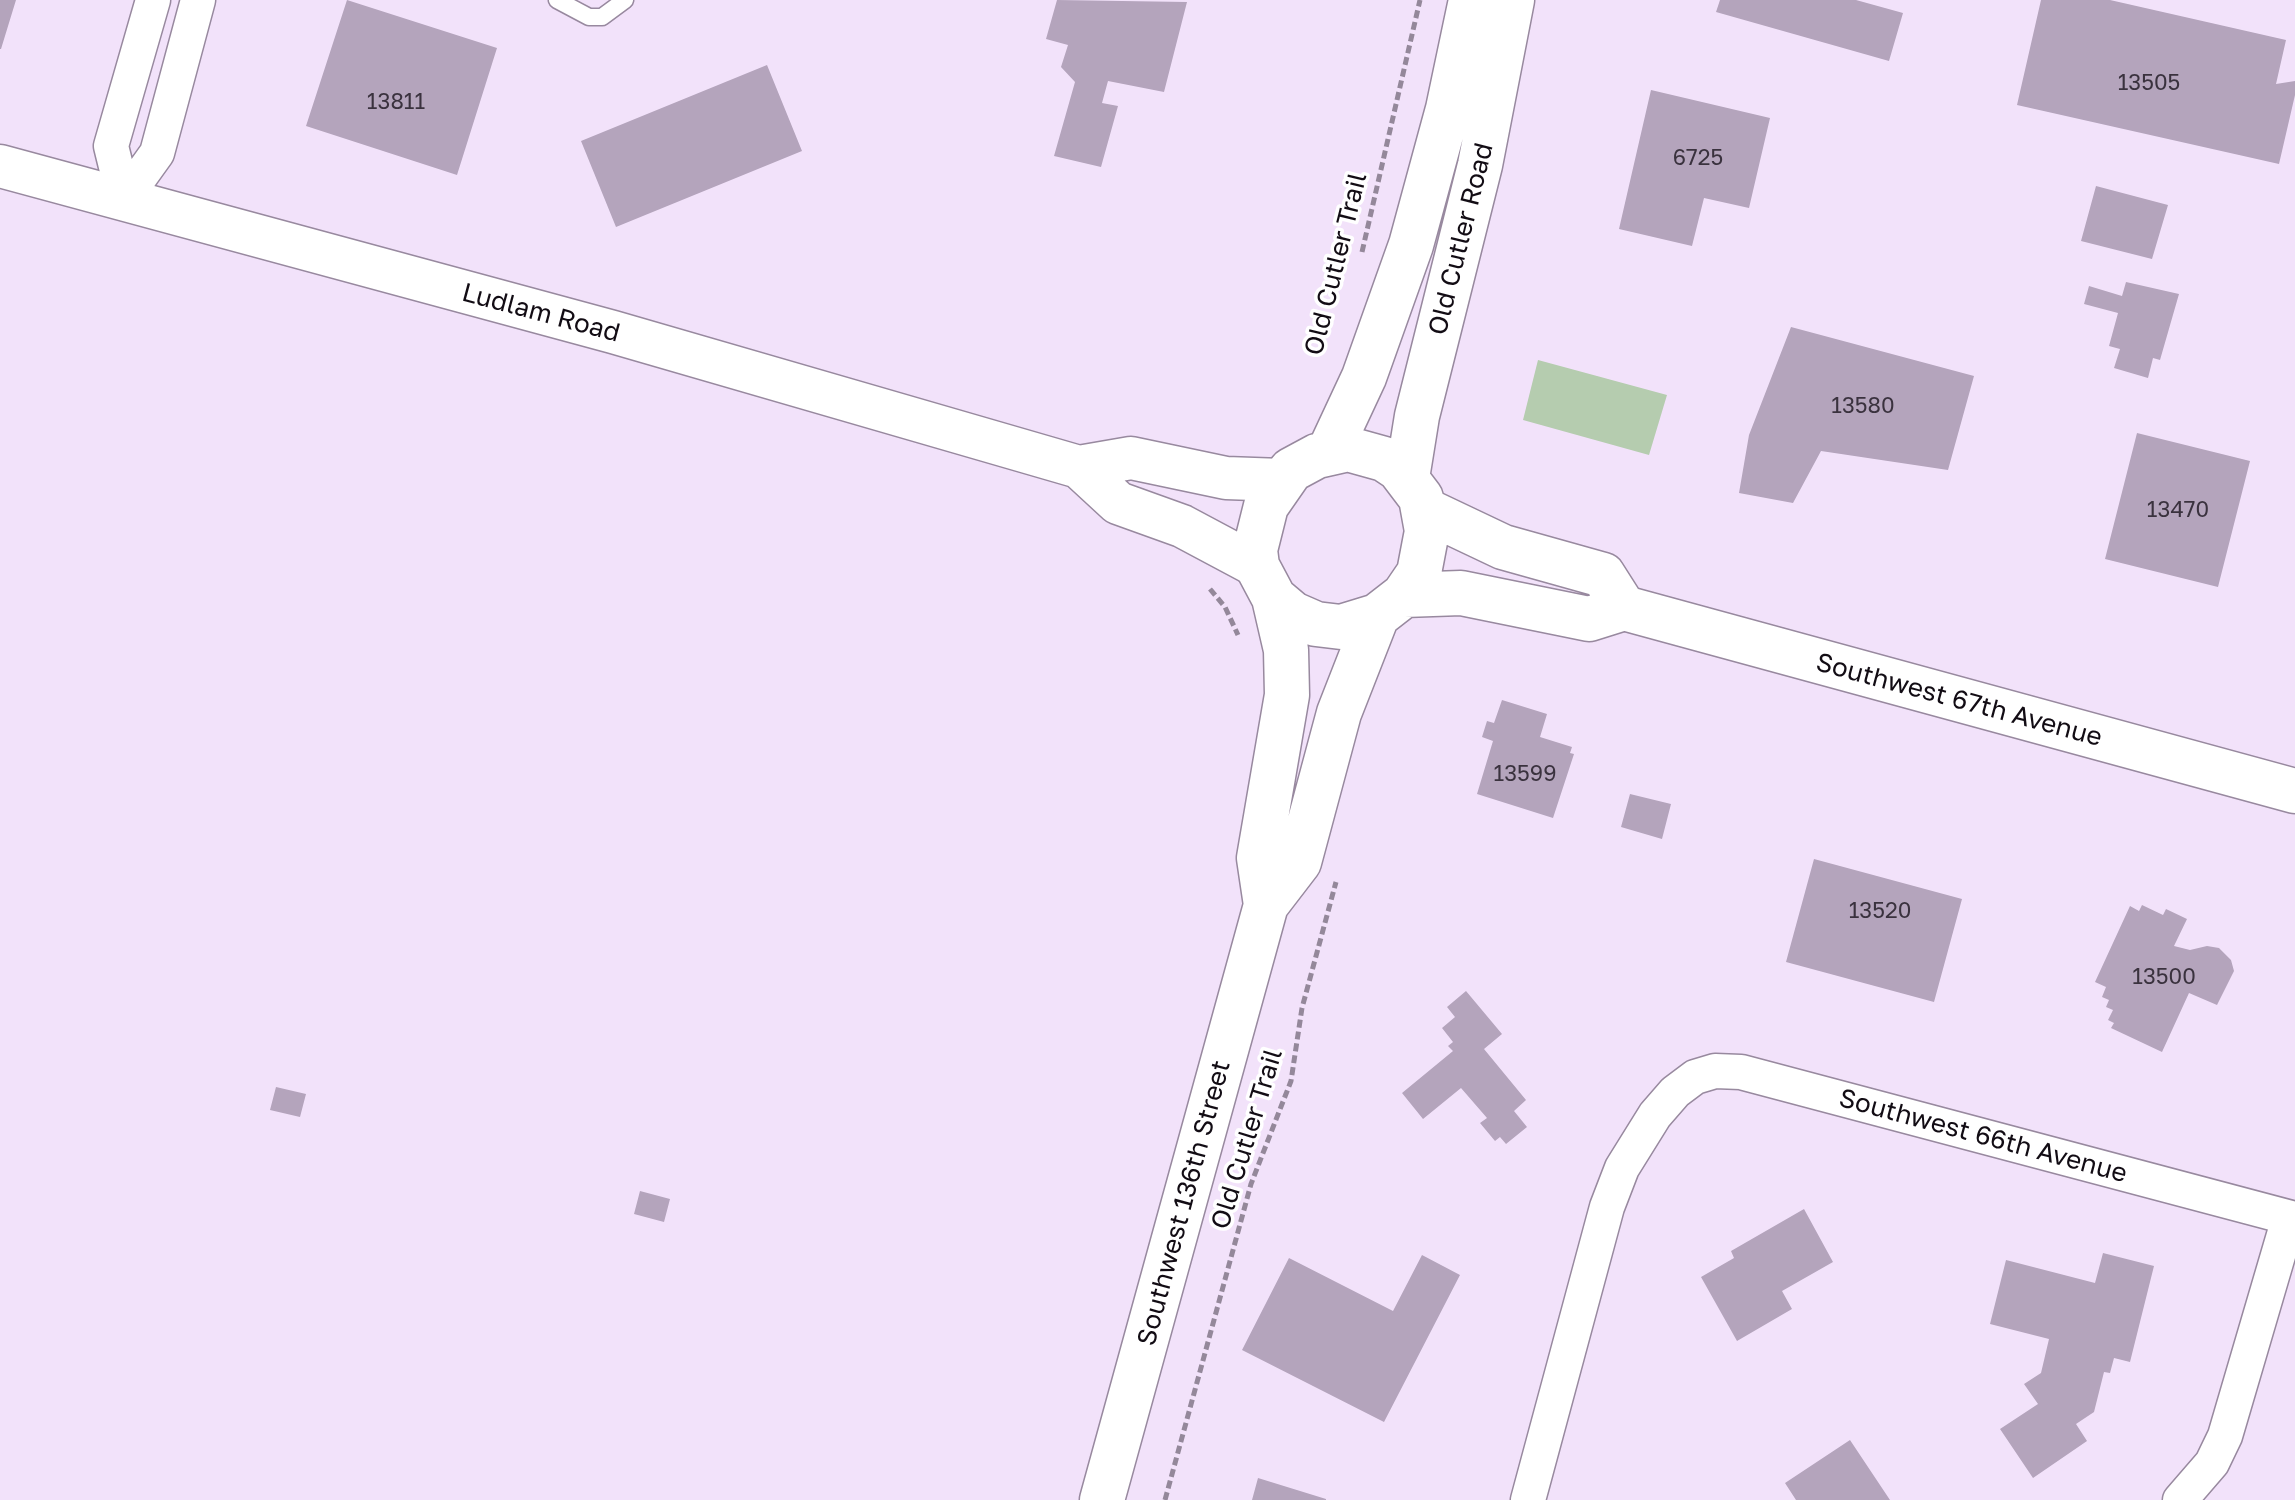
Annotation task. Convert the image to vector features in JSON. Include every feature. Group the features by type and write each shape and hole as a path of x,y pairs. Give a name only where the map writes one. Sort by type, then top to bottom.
{"main road":[{"name":"Old Cutler Road","path":"1329,452 1364,377 1403,269 1448,109 1471,0"},
{"name":"Old Cutler Road","path":"1390,606 1419,573 1425,551 1416,494 1417,416 1467,219 1512,0"},
{"path":"1348,449 1384,459 1416,494 1503,547 1603,575 1624,608 1589,619 1475,595 1439,592 1390,606 1341,627 1316,624 1293,614 1266,582 1255,550 1258,531 1266,506 1282,480 1302,462 1329,452 1348,449"},
{"name":"Southwest 136th Street","path":"1266,582 1286,650 1287,695 1259,858 1266,905"},
{"name":"Southwest 136th Street","path":"1102,1500 1266,905 1299,862 1339,713 1390,606"},
{"name":"Southwest 67th Avenue","path":"1624,608 2295,791"}],"street":[{"path":"124,199 111,146 153,0"},
{"path":"124,199 157,153 198,0"},
{"name":"Ludlam Road","path":"0,166 613,332 1079,467 1131,458 1226,478 1282,480"},
{"name":"Ludlam Road","path":"1079,467 1118,503 1182,526 1266,582"},
{"name":"Southwest 66th Avenue","path":"1528,1500 1607,1207 1634,1148 1675,1092 1695,1077 1715,1071 1741,1072 2292,1219"},
{"path":"2180,1500 2219,1451 2292,1219"}],"lane":[{"path":"557,0 589,17 602,17 625,0"}],"path":[{"name":"Old Cutler Trail","path":"1360,262 1420,0"},
{"path":"1200,579 1225,607 1242,645"},
{"name":"Old Cutler Trail","path":"1165,1500 1251,1184 1291,1081 1302,1008 1340,870"}],"green space":[{"path":"1538,360 1667,395 1649,455 1523,420"}],"building":[{"path":"0,0 16,0 1,49 0,49"},
{"path":"347,0 497,48 457,175 306,126"},
{"path":"1057,0 1187,2 1164,92 1108,81 1102,103 1118,106 1101,167 1054,156 1075,82 1061,67 1068,45 1046,39"},
{"path":"1720,0 1856,0 1903,13 1889,61 1716,12"},
{"path":"2041,0 2110,0 2286,40 2276,84 2295,81 2295,95 2279,164 2017,105"},
{"path":"767,65 802,151 616,227 581,141"},
{"path":"1651,90 1770,118 1749,208 1704,198 1692,246 1619,229"},
{"path":"2096,186 2168,205 2152,259 2081,241"},
{"path":"2126,282 2179,294 2160,360 2153,358 2148,378 2114,368 2120,349 2109,346 2118,313 2084,304 2089,286 2122,296"},
{"path":"1791,327 1974,376 1948,470 1821,451 1793,503 1739,493 1749,435"},
{"path":"2137,433 2250,461 2218,587 2105,559"},
{"path":"1502,700 1547,714 1540,737 1572,747 1570,753 1574,754 1553,818 1477,794 1493,741 1482,737 1487,721 1494,723"},
{"path":"1630,794 1671,804 1662,839 1621,827"},
{"path":"1814,859 1962,899 1934,1002 1786,962"},
{"path":"2142,905 2163,915 2166,909 2187,919 2174,946 2190,950 2207,946 2219,948 2231,960 2234,971 2217,1005 2189,993 2162,1052 2111,1028 2114,1023 2108,1020 2113,1010 2106,1007 2109,1000 2102,997 2106,987 2095,982 2130,906 2139,911"},
{"path":"1466,991 1502,1034 1484,1049 1526,1100 1514,1111 1527,1127 1506,1144 1500,1137 1495,1141 1480,1123 1487,1118 1461,1088 1423,1119 1402,1093 1453,1051 1448,1046 1453,1042 1442,1028 1455,1017 1447,1007"},
{"path":"276,1087 306,1094 300,1117 270,1110"},
{"path":"640,1191 670,1199 664,1222 634,1214"},
{"path":"1804,1209 1833,1262 1782,1291 1792,1309 1737,1341 1701,1277 1734,1258 1731,1251"},
{"path":"2103,1253 2154,1266 2130,1362 2114,1358 2110,1373 2104,1372 2094,1412 2076,1424 2087,1441 2033,1478 2000,1429 2038,1404 2024,1384 2041,1373 2049,1339 1990,1324 2006,1260 2095,1283"},
{"path":"1422,1255 1460,1275 1384,1422 1242,1350 1289,1258 1393,1311"},
{"path":"1850,1440 1890,1500 1796,1500 1785,1483"},
{"path":"1258,1478 1326,1499 1326,1500 1252,1500"}]}
